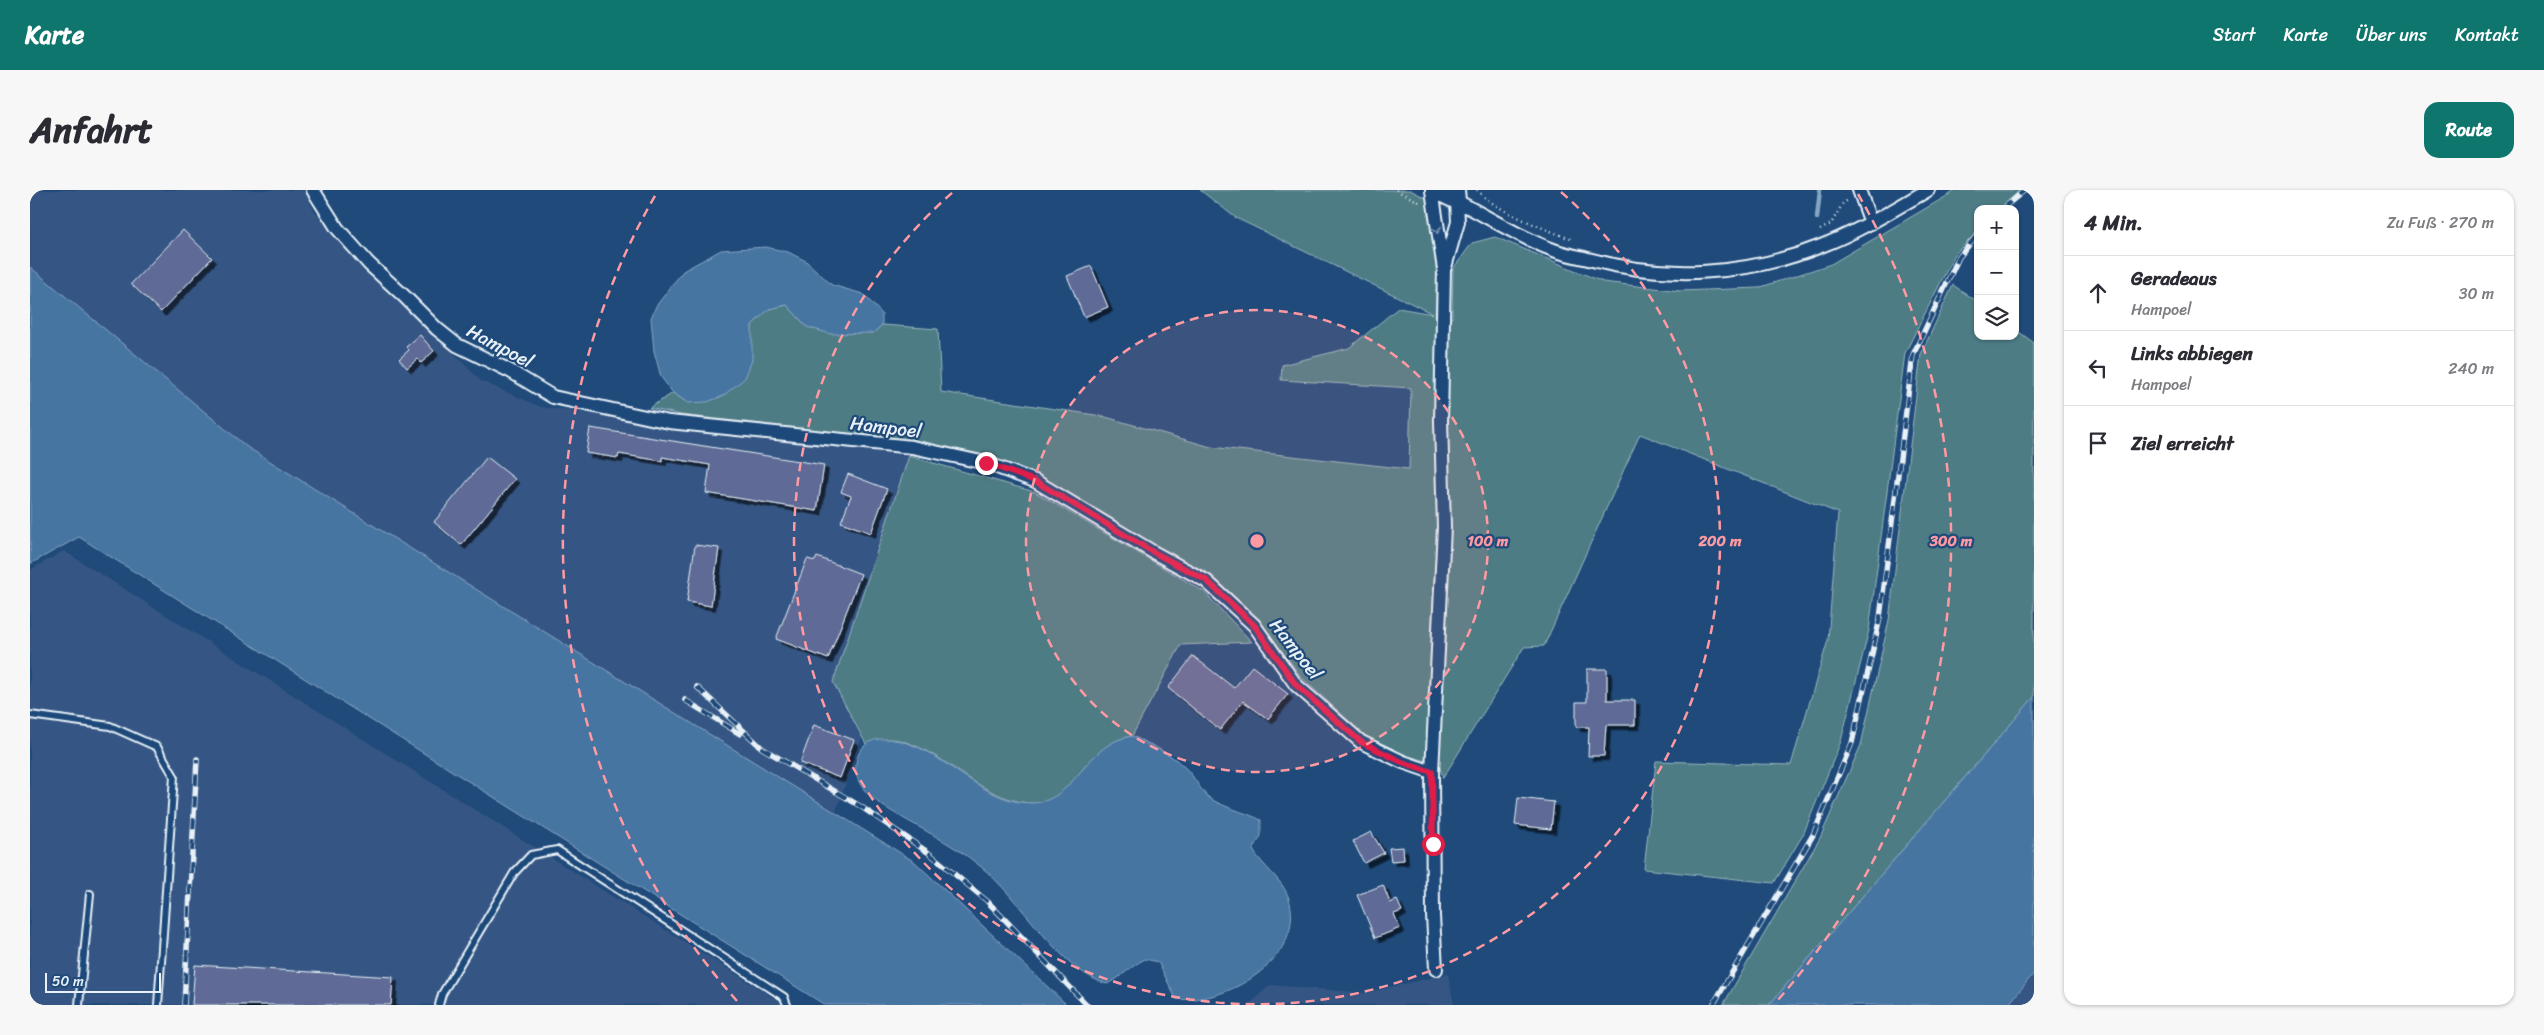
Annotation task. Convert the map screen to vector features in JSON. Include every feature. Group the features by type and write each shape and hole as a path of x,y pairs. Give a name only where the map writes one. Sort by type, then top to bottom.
{"street":[{"name":"Hampoel","path":"313,190 337,228 369,264 437,329 457,345 510,371 553,397 669,422 912,447 986,463 1035,481 1153,552 1206,580 1254,625 1296,685 1361,742 1402,762 1432,772"},
{"path":"1436,969 1433,916 1432,772 1444,528 1441,421 1444,269 1433,190 1457,196 1551,250 1617,267 1675,274 1733,270 1771,263 1821,246 1871,223 1928,190"},
{"path":"1859,192 1871,223"},
{"path":"1444,269 1458,222 1457,196"}],"lane":[{"path":"30,715 110,726 157,747 174,776 158,1005"},
{"path":"439,1005 442,994 514,873 531,855 557,850 784,997 788,1005"},
{"path":"79,1005 90,894"}],"path":[{"path":"1477,190 1490,201 1532,224 1579,242"},
{"path":"1817,232 1831,224 1843,203 1859,192"}],"shaded area":[{"path":"30,190 304,190 314,211 481,381 541,407 909,456 833,682 862,738 835,814 247,447 30,267"},
{"path":"766,247 788,252 806,261 832,285 863,294 882,314 882,325 873,333 831,334 807,327 787,305 769,309 752,325 752,360 745,378 723,396 707,402 688,403 673,393 661,377 654,351 651,318 656,306 683,271 721,250"},
{"path":"30,267 247,447 915,862 1067,1005 825,1005 79,537 30,564"},
{"path":"64,551 785,1005 30,1005 30,570"},
{"path":"2034,697 2034,973 2008,1005 1769,1005"},
{"path":"1132,736 1156,747 1178,761 1212,800 1261,820 1261,836 1253,850 1281,884 1288,896 1291,917 1287,937 1276,956 1260,971 1241,984 1220,994 1197,999 1176,999 1158,962 1145,959 1107,984 1089,976 1056,949 995,879 980,866 945,842 883,806 864,789 856,775 856,761 862,748 867,744 873,740 880,739 900,741 919,748 937,758 992,793 1012,800 1032,803 1047,800 1059,793 1102,749 1116,741"},
{"path":"2034,973 2034,1005 2008,1005"},
{"path":"1448,974 1454,1005 1249,1005 1270,985 1364,993"}],"green space":[{"path":"1200,190 1410,190 1428,199 1437,276 1435,315 1452,318 1453,269 1472,243 1495,237 1603,282 1680,291 1758,288 1831,264 1957,190 2020,190 2005,205 1974,205 1974,235 1955,254 1905,353 1869,630 1841,741 1803,835 1774,883 1644,869 1656,761 1791,765 1828,640 1838,513 1640,434 1544,646 1524,647 1443,778 1439,764 1400,754 1364,735 1302,678 1259,620 1210,574 1159,548 1036,474 988,456 914,441 681,415 649,408 673,393 688,403 751,340 752,325 769,309 787,305 807,327 873,333 882,325 938,329 941,392 1102,416 1211,447 1409,469 1411,388 1281,380 1282,365 1349,348 1398,308 1433,314 1236,218"},
{"path":"1953,285 1974,299 1974,340 2019,340 2019,332 2034,343 2034,697 1769,1005 1723,1005 1820,838 1861,745 1889,620 1921,354"},
{"path":"909,456 1035,492 1203,591 1252,642 1181,645 1132,736 1115,741 1101,751 1056,796 1043,802 1028,803 994,793 935,756 903,741 894,739 874,741 866,744 833,682"}],"building":[{"path":"183,230 212,258 161,312 131,284"},
{"path":"1091,266 1108,307 1084,317 1067,276"},
{"path":"420,335 434,351 421,363 418,359 407,368 399,359 409,350 406,347"},
{"path":"590,428 824,465 817,511 706,493 710,465 662,457 662,461 619,454 618,458 586,453"},
{"path":"487,457 515,479 461,545 434,522"},
{"path":"848,474 887,489 871,533 841,522 851,496 841,492"},
{"path":"695,545 719,548 711,606 687,602"},
{"path":"817,557 861,574 828,659 776,639 807,559 815,561"},
{"path":"1193,656 1234,688 1252,666 1288,694 1268,719 1243,701 1220,730 1168,688"},
{"path":"1587,669 1607,669 1607,700 1635,700 1635,725 1606,725 1604,756 1588,756 1589,727 1576,727 1576,702 1587,702"},
{"path":"814,725 854,740 840,778 800,763"},
{"path":"1518,798 1554,802 1551,829 1515,825"},
{"path":"1371,832 1384,853 1364,863 1353,841"},
{"path":"1403,847 1404,860 1391,861 1389,848"},
{"path":"1383,885 1390,903 1397,900 1402,911 1394,914 1400,928 1375,938 1357,895"},
{"path":"195,965 393,977 391,1005 192,1005"}],"waterway":[{"path":"1817,218 1820,190"}],"railway":[{"path":"2007,205 2025,190"},
{"path":"1713,1005 1813,835 1852,743 1880,618 1913,355 1959,257 1974,239"},
{"path":"697,687 762,748 860,806 929,853 987,901 1087,1005"},
{"path":"685,700 740,734"},
{"path":"184,1005 197,759"}],"route":[{"path":"986,463 1035,481 1153,552 1206,580 1254,625 1296,685 1361,742 1402,762 1432,772 1433,844"}]}
